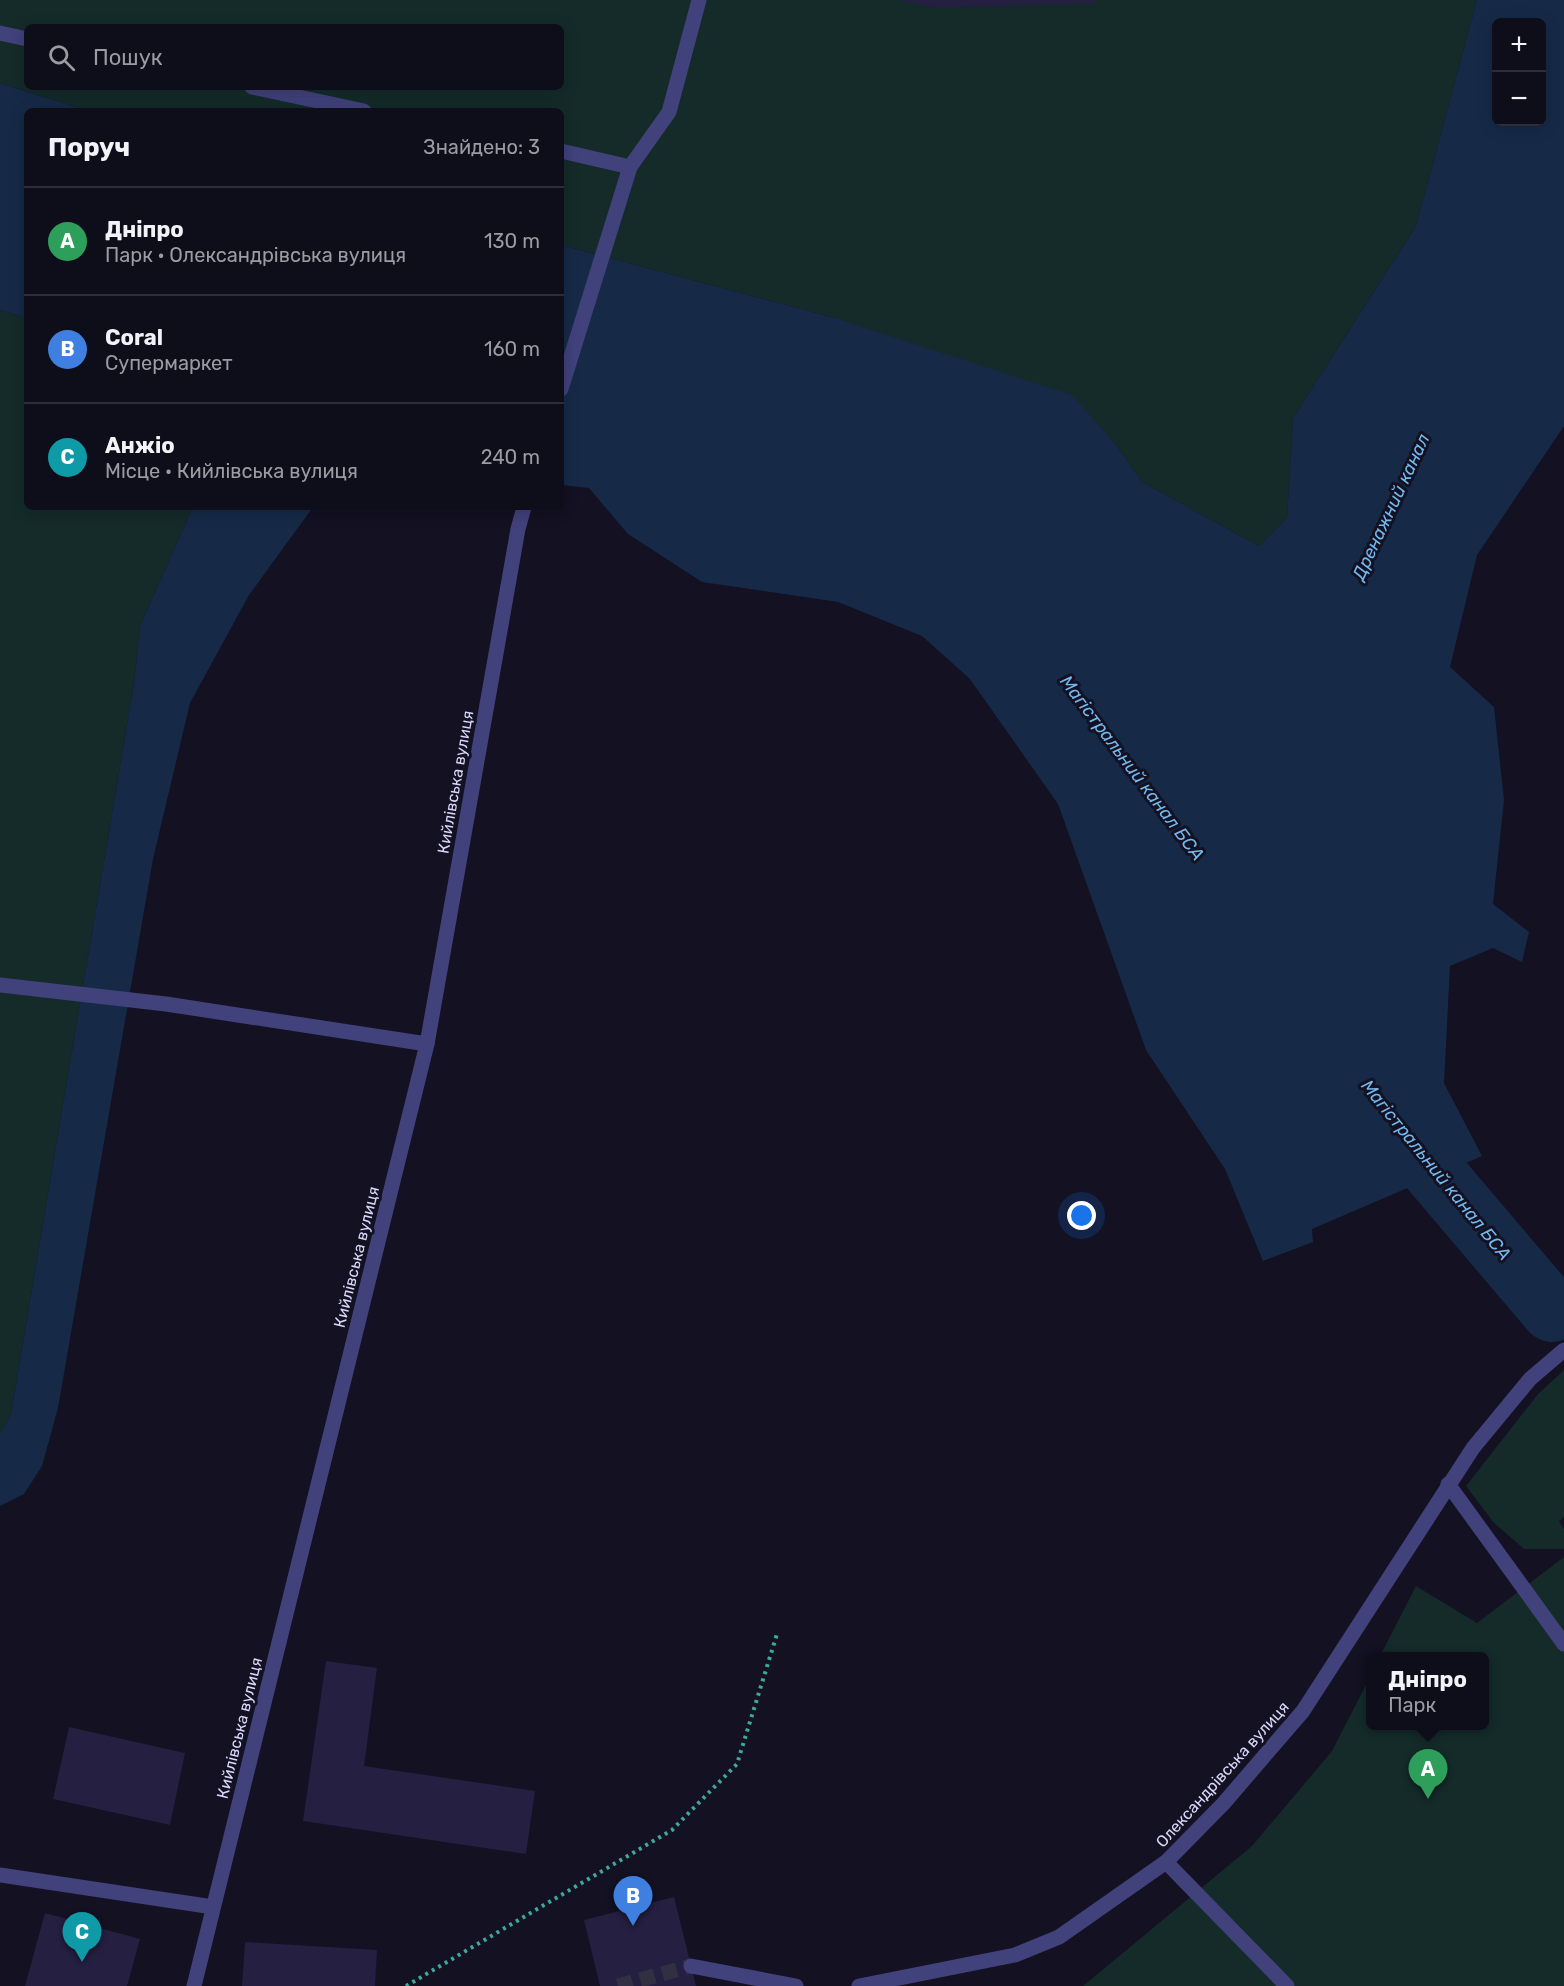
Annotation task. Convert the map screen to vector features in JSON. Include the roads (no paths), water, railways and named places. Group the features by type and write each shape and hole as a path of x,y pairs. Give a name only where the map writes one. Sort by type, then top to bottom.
{"street":[{"path":"564,379 630,167 669,112 699,0"},
{"path":"0,33 24,38"},
{"path":"266,90 350,108"},
{"path":"564,152 630,167"},
{"name":"Кийлівська вулиця","path":"194,1986 427,1044 518,528 523,510"},
{"path":"0,985 166,1004 427,1044"},
{"name":"Олександрівська вулиця","path":"859,1986 1015,1955 1048,1942 1088,1918 1166,1862 1223,1804 1303,1711 1473,1448 1530,1379 1564,1350"},
{"path":"1448,1484 1564,1644"},
{"path":"1166,1862 1287,1986"},
{"path":"0,1875 213,1907"},
{"path":"691,1966 796,1986"}],"water":[{"name":"Дренажний канал","path":"1477,0 1564,0 1564,426 1477,555 1450,667 1494,707 1504,800 1493,904 1529,932 1522,962 1493,948 1450,966 1444,1083 1482,1156 1312,1229 1313,1242 1263,1261 1225,1169 1146,1050 1058,804 970,679 922,636 838,602 702,582 628,534 589,488 564,485 564,246 831,317 1072,395 1117,446 1142,482 1259,546 1287,518 1293,418 1416,226"},
{"path":"0,83 79,108 24,108 24,317 0,310"},
{"path":"192,510 311,510 249,595 190,703 153,859 58,1408 42,1466 24,1494 0,1506 0,1433 11,1414 134,683 140,626"}],"waterway":[{"name":"Магістральний канал БСА","path":"1384,1109 1405,1138 1552,1311"}],"tunnel":[{"path":"618,1986 691,1966"}],"place":[{"name":"Дніпро","path":"1428,1799"},
{"name":"Coral","path":"633,1926"},
{"name":"Анжіо","path":"82,1962"}]}
